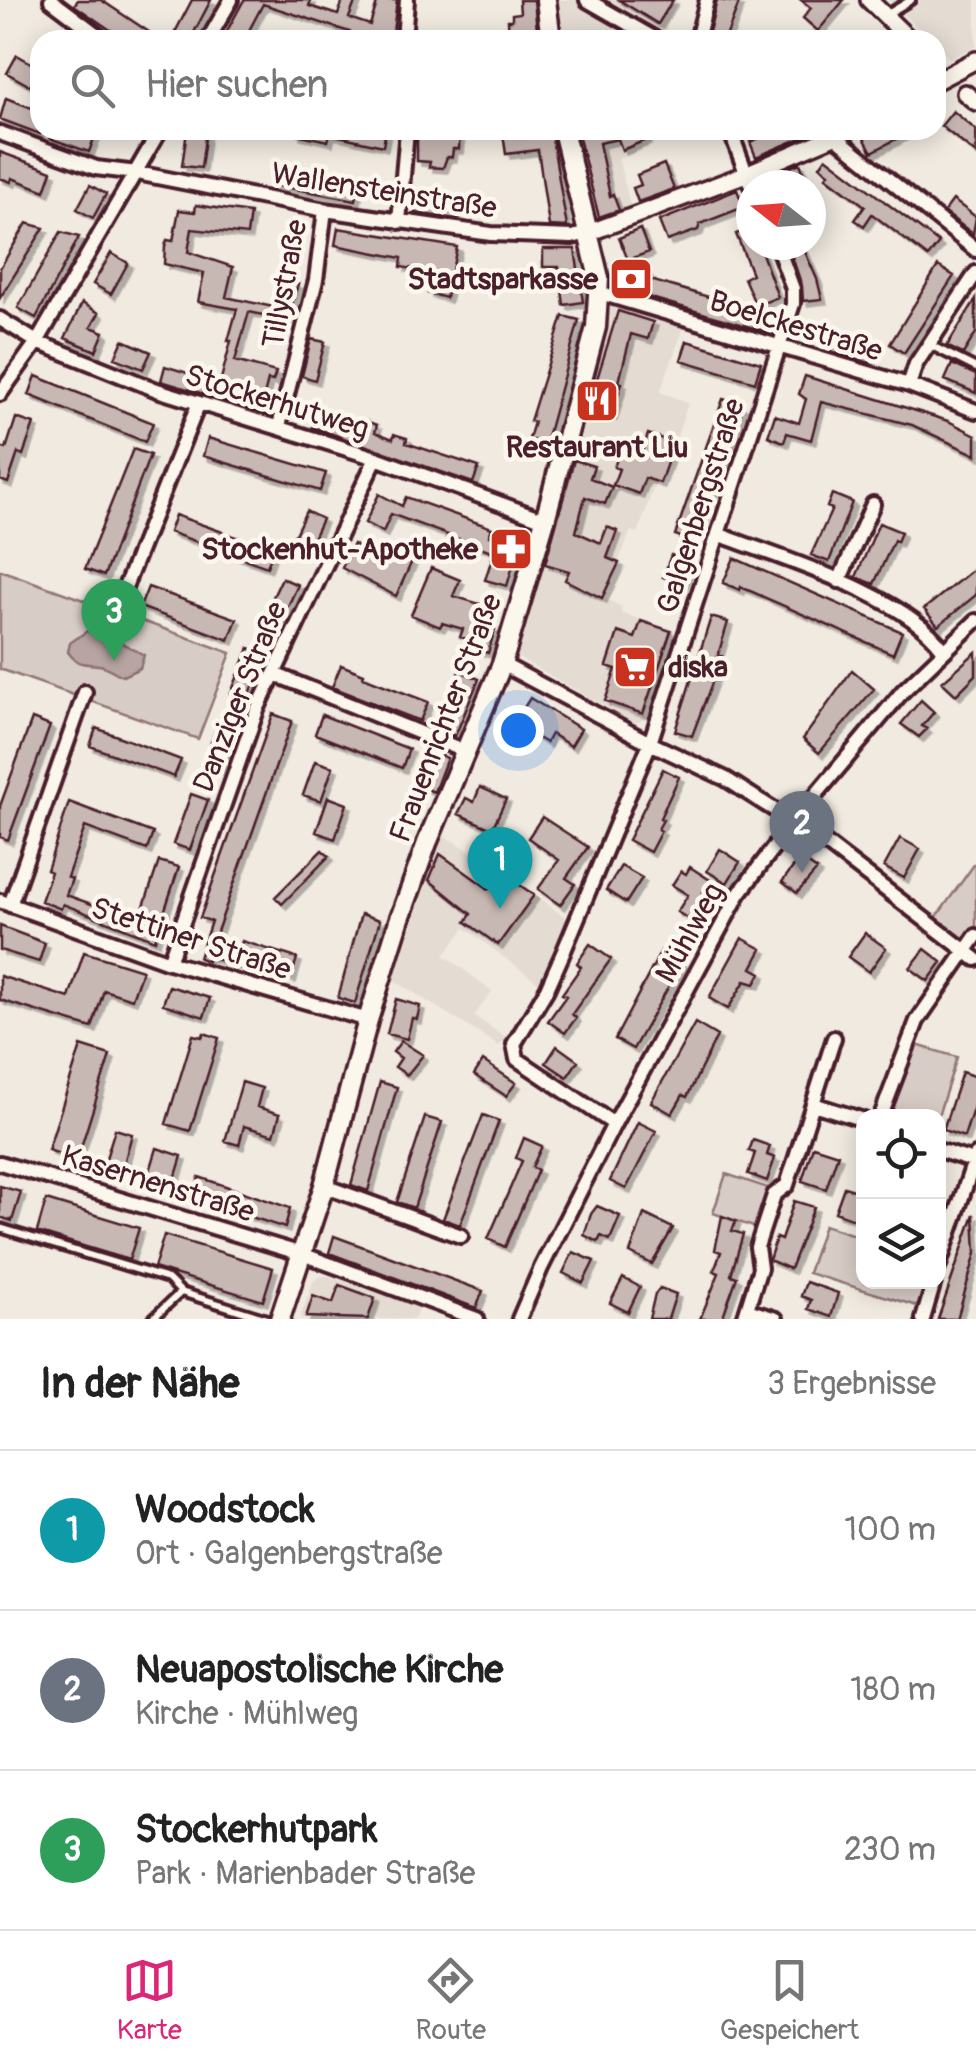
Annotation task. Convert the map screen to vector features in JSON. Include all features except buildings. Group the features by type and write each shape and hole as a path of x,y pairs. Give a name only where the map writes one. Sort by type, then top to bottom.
{"main road":[{"path":"546,0 550,30"},
{"name":"Frauenrichter Straße","path":"280,1319 324,1186 368,1020 410,888 502,664 596,327 600,293 565,140"}],"street":[{"path":"51,0 91,30"},
{"path":"214,30 230,0"},
{"path":"405,30 407,0"},
{"path":"587,0 640,30"},
{"path":"700,30 707,0"},
{"path":"870,0 900,30"},
{"path":"946,71 976,60"},
{"path":"946,79 970,98"},
{"name":"Wallensteinstraße","path":"0,134 96,168 325,210 536,237 588,233"},
{"path":"0,394 37,342 155,140"},
{"path":"398,222 406,140"},
{"path":"734,140 744,170"},
{"path":"768,170 830,140"},
{"path":"849,140 976,250"},
{"path":"588,233 736,184"},
{"name":"Tillystraße","path":"280,426 316,280 325,210"},
{"name":"Galgenbergstraße","path":"614,1124 517,1058 514,1044 564,953 650,743 780,348 794,289 783,260"},
{"path":"909,385 929,345 971,293 976,273"},
{"name":"Boelckestraße","path":"600,293 909,385 976,411"},
{"name":"Stockerhutweg","path":"0,319 37,342 198,405 280,426 545,520"},
{"path":"113,618 198,405"},
{"name":"Danziger Straße","path":"170,962 240,754 288,639 376,458"},
{"path":"839,581 873,504"},
{"path":"718,534 889,605 933,635 943,649"},
{"name":"Mühlweg","path":"519,1319 540,1268 614,1124 739,894 793,822 903,690 976,620"},
{"path":"502,664 726,779 793,822 970,955"},
{"path":"274,674 467,752"},
{"path":"5,903 85,692"},
{"name":"Stettiner Straße","path":"5,903 170,962 368,1020"},
{"path":"884,1109 918,1021 970,955 976,936"},
{"path":"776,1319 746,1314 760,1268 757,1247 774,1195 787,1185 834,1038"},
{"path":"813,1104 856,1117"},
{"path":"946,1152 975,1160 946,1243"},
{"name":"Kasernenstraße","path":"0,1162 302,1254 477,1319"},
{"path":"324,1186 461,1236"},
{"path":"923,1319 932,1289"}],"lane":[{"path":"885,15 910,0"},
{"path":"929,345 976,368"},
{"path":"0,1228 168,1279 181,1292 267,1319"},
{"path":"152,1319 181,1292"}],"shaded area":[{"path":"556,0 677,0 666,30 559,30"},
{"path":"889,0 976,0 976,47 949,58 946,30 920,30"},
{"path":"575,140 660,140 618,158 633,216 598,229"},
{"path":"613,298 687,319 660,392 688,403 661,485 655,483 638,533 631,531 603,598 622,607 621,613 675,631 647,718 635,723 515,656"},
{"path":"0,570 231,653 198,739 0,669"},
{"path":"87,631 115,639 144,655 140,668 123,676 75,660 68,652 70,643"},
{"path":"442,835 498,866 575,925 547,989 465,928 444,955 492,991 474,1016 506,1038 499,1046 389,977 418,890"},
{"path":"976,862 976,929 968,940 960,939 935,919"},
{"path":"913,1044 957,1057 940,1109 892,1109"},
{"path":"726,1174 768,1188 756,1228 713,1213"},
{"path":"824,1225 856,1236 856,1288 808,1273"},
{"path":"322,1276 419,1306 414,1319 300,1319 314,1280"},
{"path":"861,1289 924,1289 920,1307"}],"place":[{"name":"Stadtsparkasse","path":"631,279"},
{"name":"Restaurant Liu","path":"597,401"},
{"name":"Stockenhut-Apotheke","path":"511,549"},
{"name":"Stockerhutpark","path":"114,661"},
{"name":"diska","path":"635,667"},
{"name":"Neuapostolische Kirche","path":"802,873"},
{"name":"Woodstock","path":"500,909"}]}
